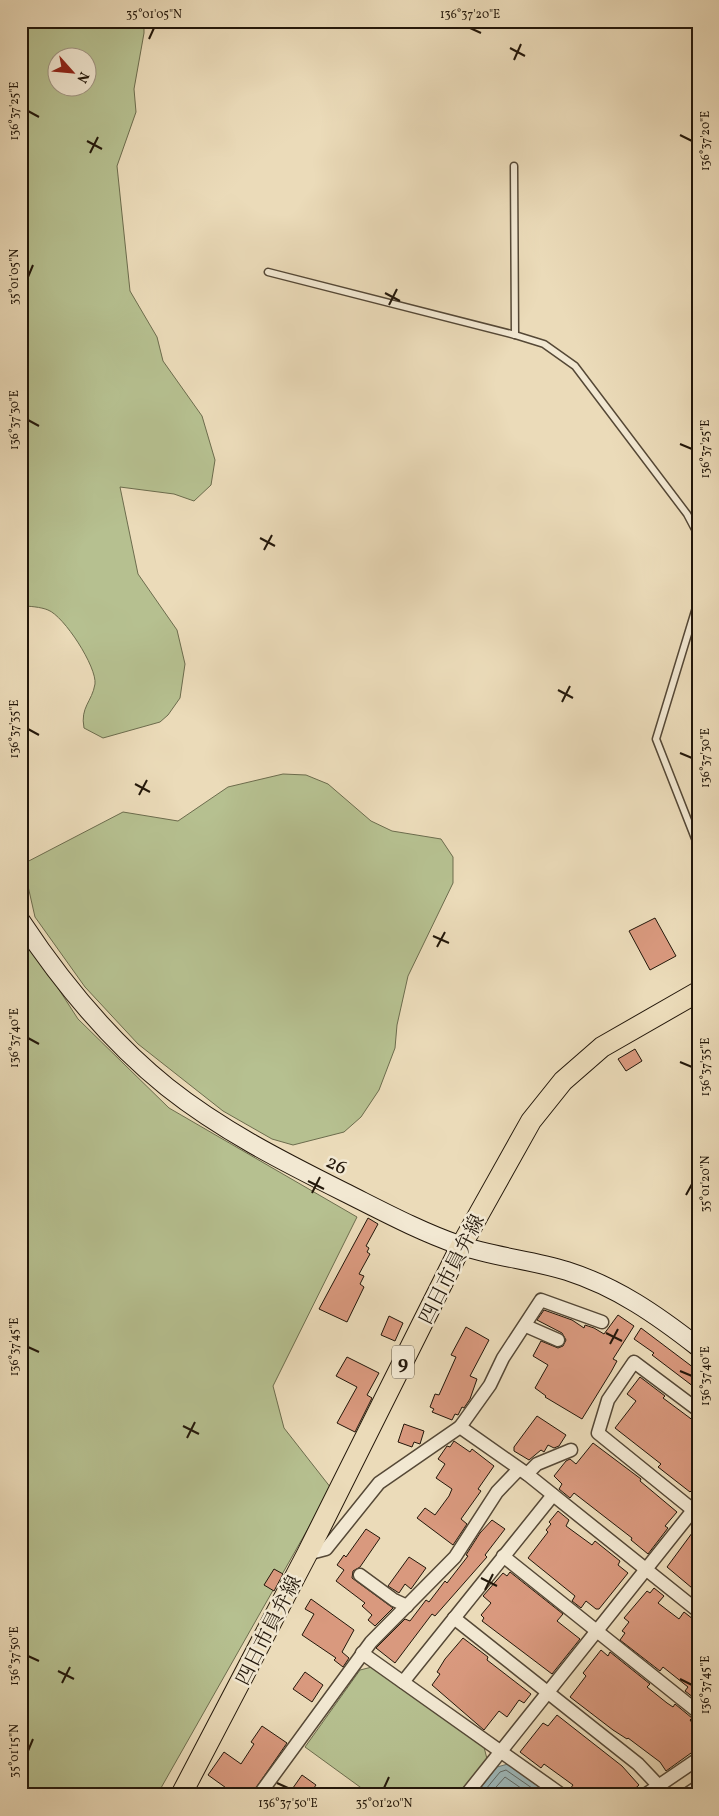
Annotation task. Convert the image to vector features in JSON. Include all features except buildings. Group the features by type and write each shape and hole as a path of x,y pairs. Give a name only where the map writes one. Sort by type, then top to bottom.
{"main road":[{"name":"四日市員弁線","path":"181,1795 307,1554 461,1246 531,1121 563,1081 602,1047 698,992"}],"street":[{"name":"26","path":"21,921 40,950 79,1000 131,1054 168,1087 220,1124 270,1155 425,1232 461,1246 560,1269 624,1294 698,1347"},
{"path":"307,1554 326,1549 379,1483 460,1427 490,1385 503,1358 526,1326 541,1300 602,1322"},
{"path":"526,1326 558,1340"},
{"path":"466,1795 645,1568 696,1509 598,1433 608,1400 634,1362 698,1410"},
{"path":"460,1427 553,1495 698,1611"},
{"path":"259,1795 362,1653 455,1557 497,1492 537,1464 571,1450"},
{"path":"403,1682 553,1495"},
{"path":"503,1556 698,1712"},
{"path":"360,1575 394,1600 406,1606"},
{"path":"454,1618 638,1764 658,1785"},
{"path":"362,1653 562,1795"},
{"path":"644,1795 698,1759"},
{"path":"686,1795 698,1787"}],"lane":[{"path":"514,166 516,335"},
{"path":"268,272 516,335 553,349 586,378 687,514 696,532 698,572"},
{"path":"698,601 656,739 698,846"}],"green space":[{"path":"21,21 144,21 144,33 134,89 136,112 117,166 130,291 157,337 163,361 202,416 215,460 211,485 194,501 174,494 120,487 138,574 177,630 185,664 180,698 168,715 160,722 103,738 84,728 85,710 95,684 91,666 78,643 55,614 42,608 21,606"},
{"path":"283,774 306,775 328,784 371,821 392,831 441,839 453,857 453,883 408,976 397,1025 395,1048 379,1090 361,1117 344,1132 293,1145 272,1139 223,1111 138,1044 85,987 35,917 23,864 123,812 178,821 228,787"},
{"path":"21,931 78,1019 169,1108 357,1217 273,1386 284,1428 331,1488 157,1795 21,1795"},
{"path":"372,1667 484,1747 487,1759 458,1795 371,1795 305,1747 360,1670"}],"water":[{"path":"508,1764 550,1795 475,1795 497,1767"}]}
